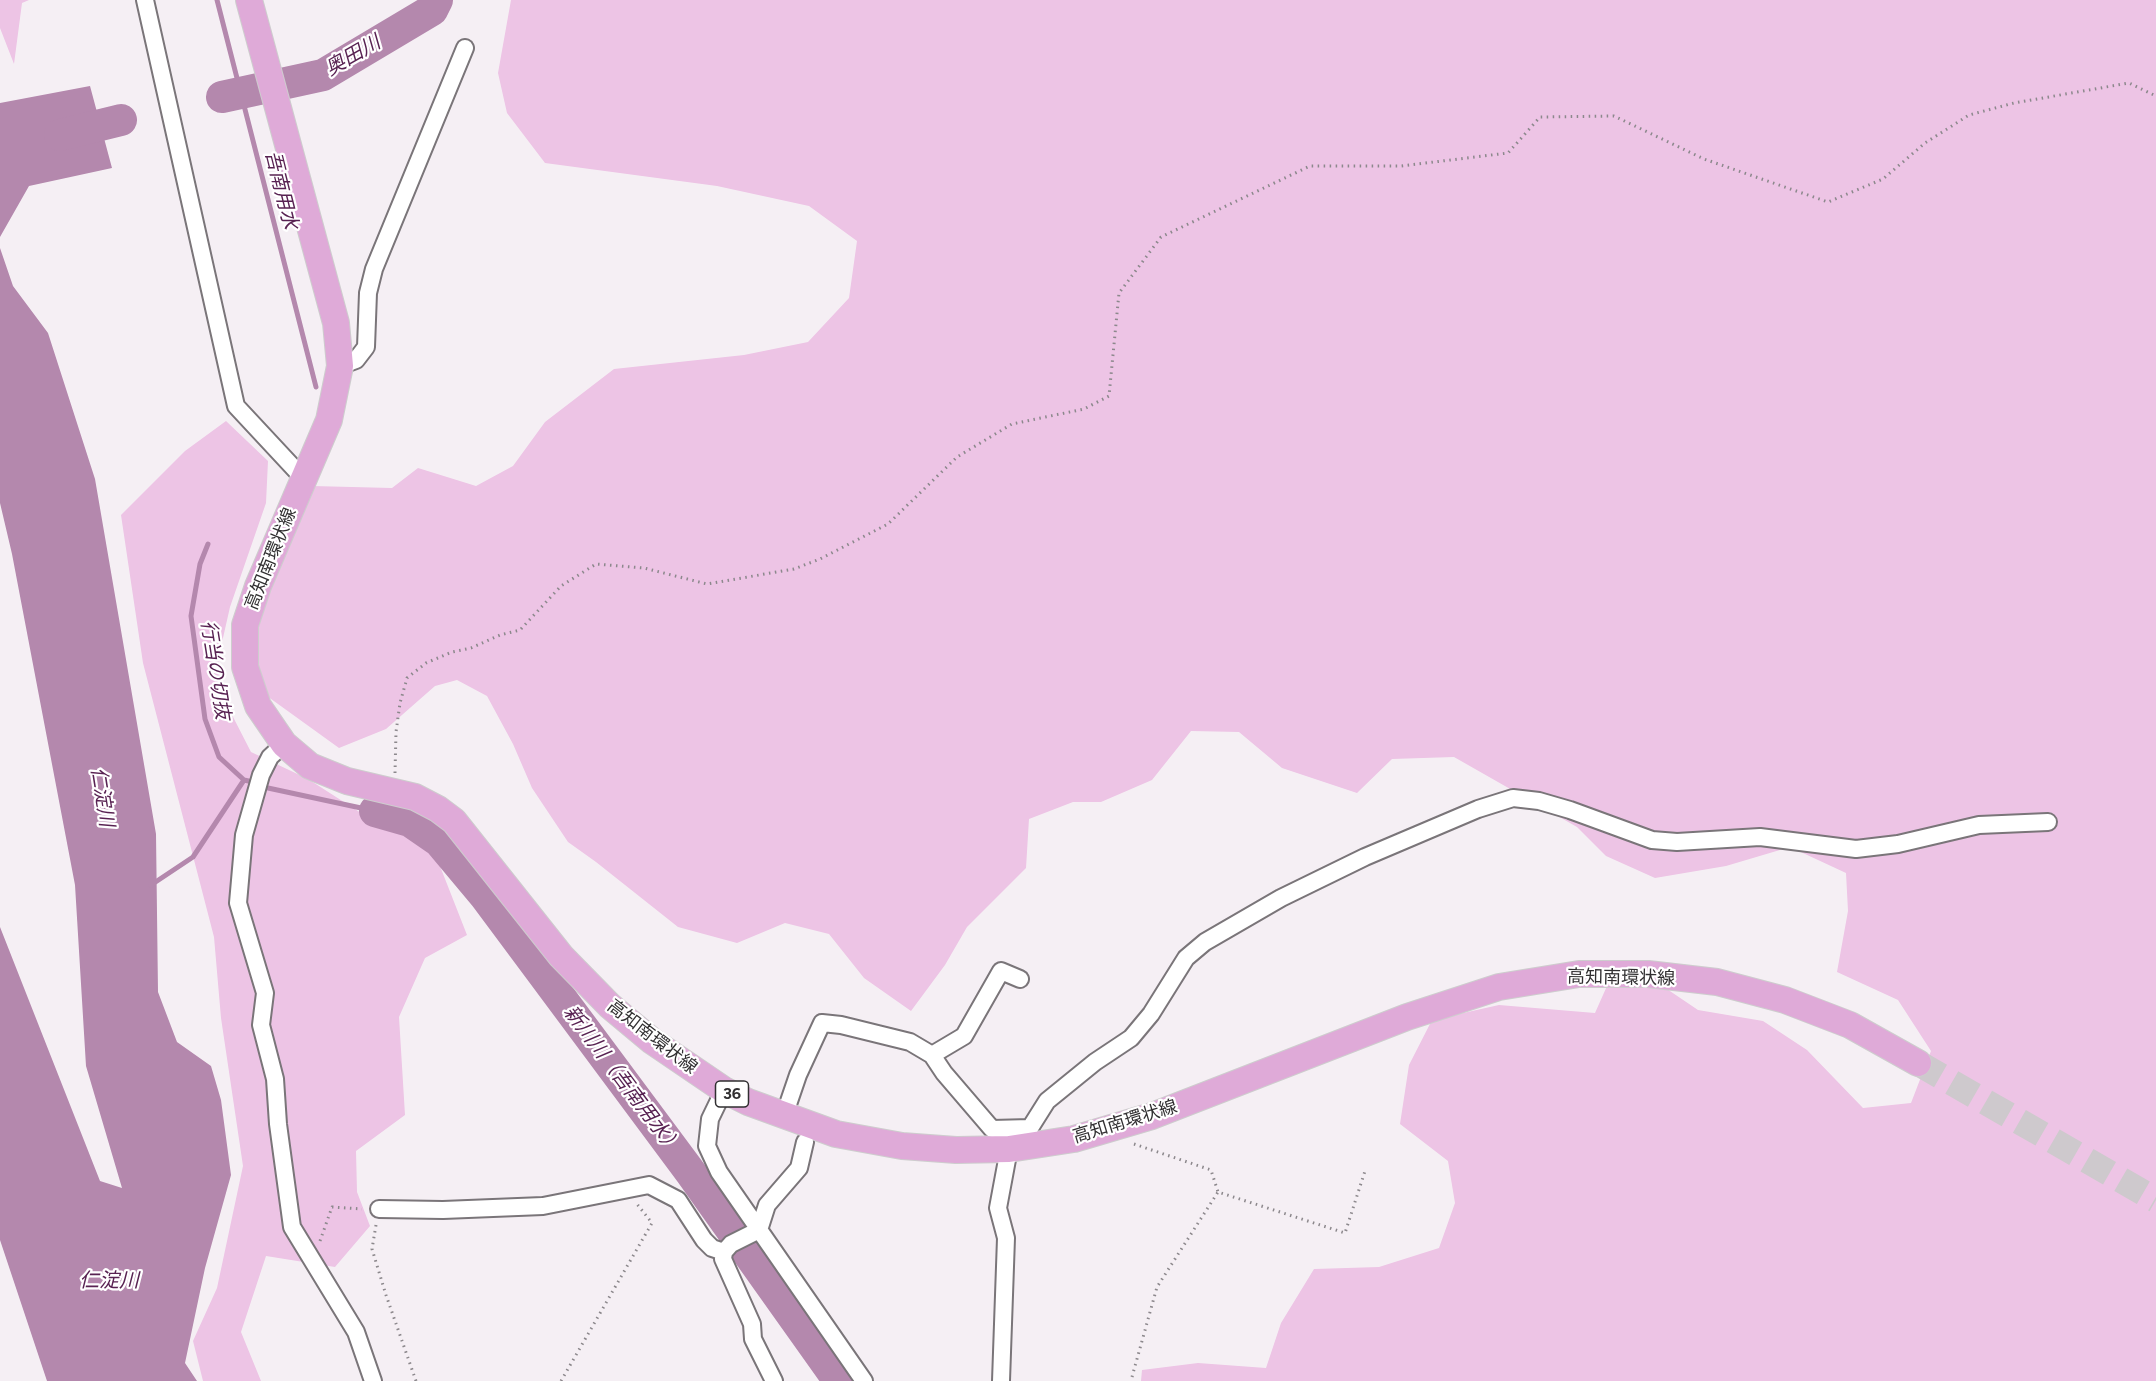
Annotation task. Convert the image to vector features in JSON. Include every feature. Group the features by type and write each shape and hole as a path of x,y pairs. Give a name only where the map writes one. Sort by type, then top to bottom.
{"main road":[{"name":"高知南環状線","path":"249,0 336,323 340,366 329,420 258,586 245,625 245,667 258,706 284,744 310,765 347,781 415,797 438,809 454,821 561,956 610,1006 652,1041 724,1090 784,1116 836,1134 902,1146 956,1150 1009,1139 1074,1139 1152,1116 1407,1017 1499,987 1579,974 1648,974 1717,982 1785,1000 1850,1025 1918,1063"}],"street":[{"path":"145,0 236,406 304,479"},
{"path":"340,366 356,360 366,347 368,293 374,269 465,48"},
{"path":"284,744 270,757 265,766 249,815 244,835 238,903 265,993 261,1025 274,1078 292,1227 356,1332 373,1381"},
{"path":"1009,1139 1030,1128 1047,1101 1095,1062 1131,1038 1151,1014 1186,958 1205,942 1281,898 1365,857 1478,809 1513,798 1539,801 1570,810 1652,840 1677,842 1760,837 1856,849 1898,844 1979,825 2048,822"},
{"path":"932,1054 964,1036 1001,971 1020,979"},
{"path":"784,1116 798,1075 822,1023 841,1025 910,1042 932,1054 944,1072 992,1129 1009,1139"},
{"path":"724,1090 710,1119 707,1146 719,1172 753,1233 864,1381"},
{"path":"1001,1381 1006,1238 998,1208 1009,1139"},
{"path":"379,1209 443,1210 543,1206 649,1185 678,1200 704,1240 712,1248 728,1248 753,1233 767,1205 799,1168 805,1142"},
{"path":"728,1248 723,1259 752,1324 753,1339 774,1381"}],"path":[{"path":"395,792 396,732 400,703 407,678 426,663 520,630 561,585 596,564 644,568 706,584 794,569 820,559 888,524 957,457 1012,424 1084,409 1109,396 1119,293 1161,237 1310,166 1401,166 1508,153 1540,117 1614,116 1704,159 1827,202 1883,179 1925,143 1969,115 2014,103 2128,83 2156,96"},
{"path":"1132,1143 1211,1170 1218,1192"},
{"path":"1218,1192 1345,1233 1365,1172"},
{"path":"561,1381 652,1223 625,1189"},
{"path":"1132,1377 1157,1287 1218,1192"},
{"path":"313,1262 332,1207 379,1209 372,1249 416,1381"}],"shaded area":[{"path":"0,0 29,0 22,3 14,64 0,28"},
{"path":"511,0 2156,0 2156,1381 1141,1381 1142,1370 1198,1363 1266,1368 1281,1323 1314,1269 1379,1267 1439,1248 1455,1203 1448,1161 1400,1124 1409,1065 1432,1020 1499,1005 1595,1013 1607,986 1661,985 1698,1010 1763,1021 1807,1050 1863,1108 1911,1103 1931,1051 1898,1000 1837,972 1848,911 1846,873 1790,847 1726,866 1655,878 1606,856 1577,827 1454,757 1392,759 1357,793 1282,768 1239,732 1191,731 1152,780 1101,802 1073,802 1029,819 1026,868 967,927 945,965 911,1011 864,978 829,934 785,923 737,943 678,927 568,842 532,788 513,744 487,696 457,680 435,686 386,729 339,748 260,691 255,646 268,580 312,486 392,488 418,468 476,486 513,466 545,422 614,369 744,355 808,342 849,298 857,241 809,206 717,186 545,163 507,113 498,73"},
{"path":"226,421 268,461 266,503 230,607 218,660 231,713 251,752 308,779 361,813 400,828 438,861 467,935 425,958 399,1017 405,1115 356,1151 357,1192 370,1226 335,1267 266,1256 241,1332 261,1381 203,1381 193,1341 217,1288 243,1166 221,1018 214,937 143,663 121,515 185,451"}],"water":[{"path":"90,86 112,168 29,186 0,237 0,103"},
{"name":"仁淀川","path":"0,248 13,286 48,333 95,479 156,834 158,992 177,1042 211,1066 221,1100 231,1175 205,1268 185,1363 197,1381 47,1381 0,1240 0,927 100,1181 122,1188 86,1066 75,885 12,554 0,503"}],"waterway":[{"name":"吾南用水","path":"217,0 316,387"},
{"name":"奥田川","path":"222,97 323,75 432,10 437,0"},
{"name":"奥田川","path":"60,135 121,120"},
{"name":"行当の切抜","path":"208,544 200,564 191,616 205,719 219,757 244,780 253,782"},
{"path":"151,885 193,857 244,780"},
{"name":"行当の切抜","path":"268,788 375,811"},
{"name":"新川川（吾南用水）","path":"375,811 410,821 439,841 485,896 691,1173 839,1381"}],"tunnel":[{"path":"1918,1063 2156,1200"}]}
